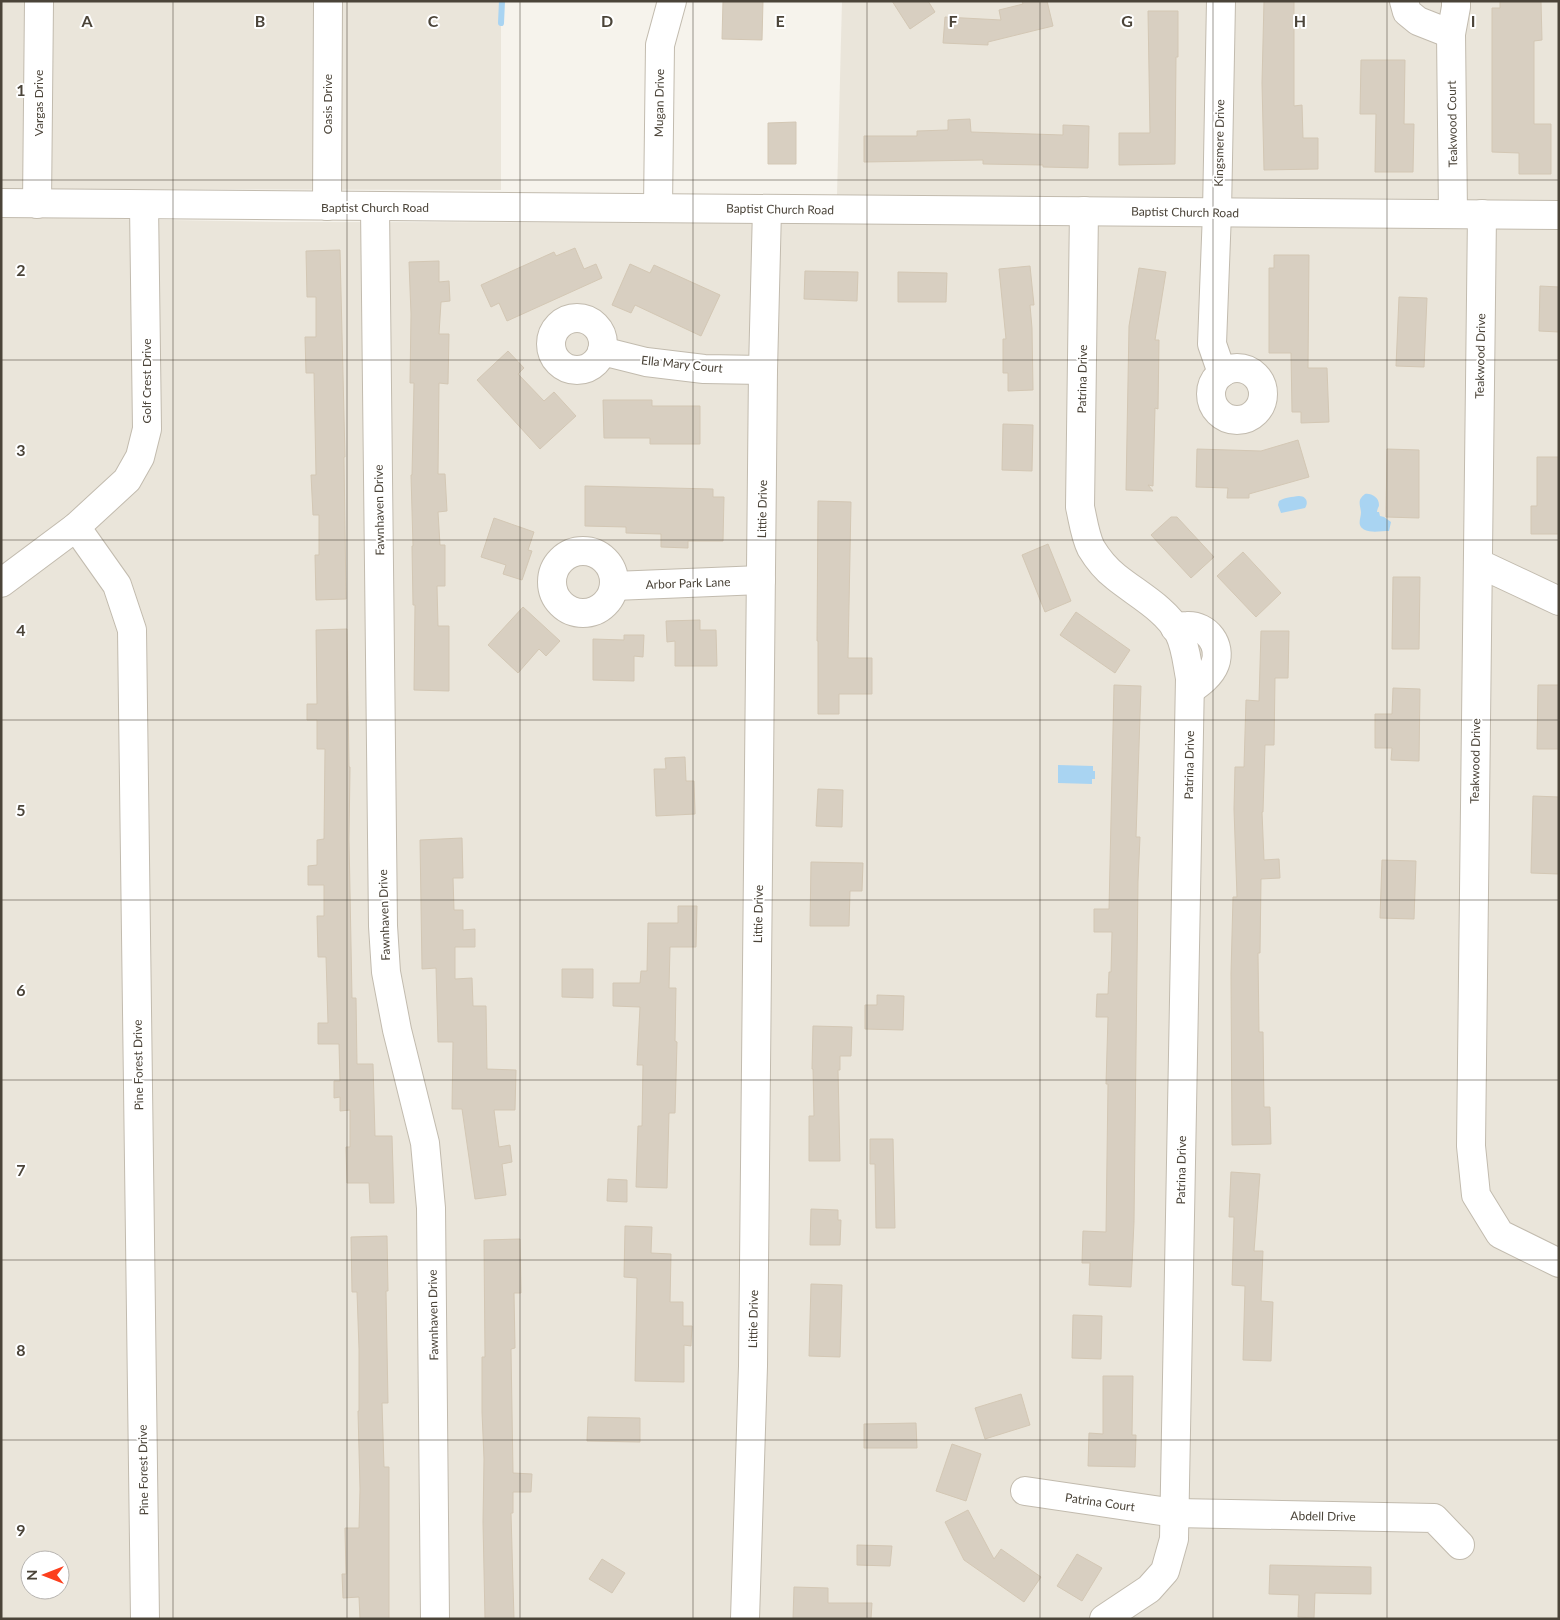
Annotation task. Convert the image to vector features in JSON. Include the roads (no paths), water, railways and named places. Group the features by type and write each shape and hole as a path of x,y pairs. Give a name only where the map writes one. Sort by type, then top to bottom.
{"street":[{"name":"Vargas Drive","path":"38,204 39,1"},
{"name":"Oasis Drive","path":"326,206 328,1"},
{"name":"Mugan Drive","path":"658,207 660,45 672,1"},
{"name":"Kingsmere Drive","path":"1221,1 1218,212 1212,344 1222,373"},
{"path":"1404,1 1407,12 1418,21 1451,34"},
{"name":"Teakwood Court","path":"1453,214 1451,34 1456,1"},
{"name":"Baptist Church Road","path":"1,204 658,207 1559,215"},
{"name":"Golf Crest Drive","path":"1,583 76,527 127,480 140,457 147,429 144,205"},
{"name":"Fawnhaven Drive","path":"375,207 383,926 386,972 397,1030 425,1143 432,1208 435,1619"},
{"name":"Littie Drive","path":"745,1619 753,1366 763,370 767,209"},
{"name":"Patrina Drive","path":"1084,211 1080,507 1088,542 1092,550 1114,576 1159,611 1175,628 1184,645 1190,678 1174,1539 1165,1571 1149,1588 1104,1619"},
{"name":"Teakwood Drive","path":"1482,214 1471,1146 1476,1195 1500,1234 1559,1263"},
{"name":"Ella Mary Court","path":"602,351 646,362 704,369 763,370"},
{"name":"Pine Forest Drive","path":"76,527 117,585 132,630 145,1619"},
{"path":"1478,563 1559,601"},
{"name":"Arbor Park Lane","path":"614,586 761,580"},
{"name":"Patrina Court","path":"1025,1491 1175,1513"},
{"name":"Abdell Drive","path":"1175,1513 1434,1518 1460,1545"}],"water":[{"path":"1365,494 1370,494 1378,500 1377,512 1379,512 1380,516 1391,522 1389,531 1370,531 1362,528 1360,522 1360,502"},
{"path":"1299,496 1306,500 1305,508 1281,513 1278,505 1279,501"},
{"path":"1058,765 1093,766 1095,779 1092,779 1092,784 1058,783"}],"waterway":[{"path":"501,23 502,1"}]}
